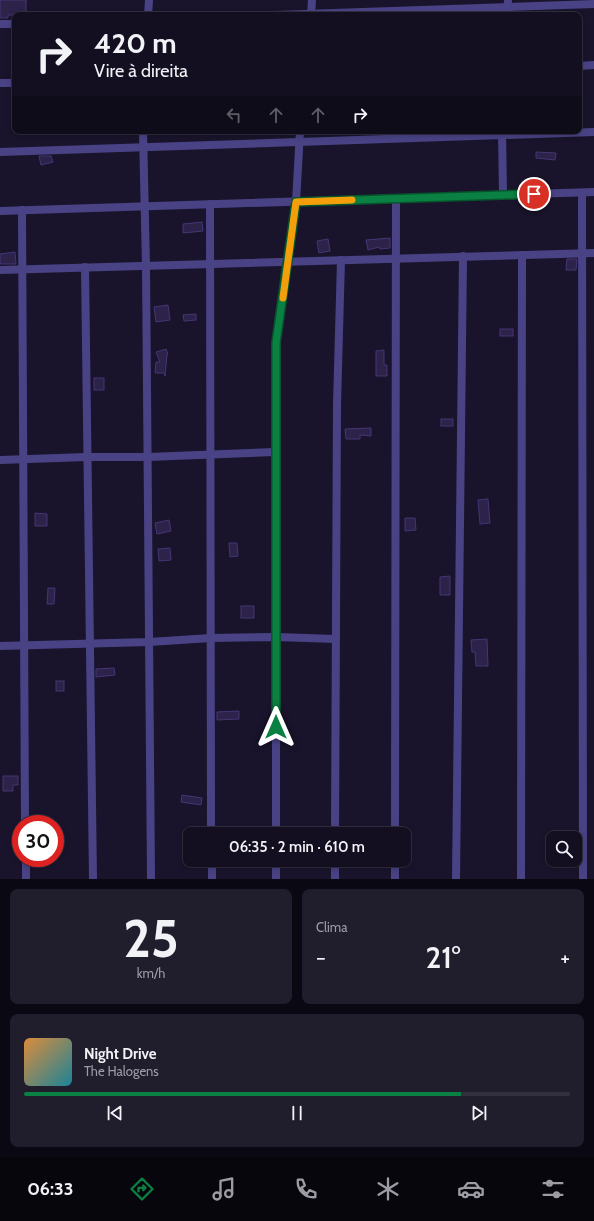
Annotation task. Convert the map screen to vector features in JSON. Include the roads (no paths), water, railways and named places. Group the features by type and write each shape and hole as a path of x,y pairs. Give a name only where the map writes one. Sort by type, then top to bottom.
{"street":[{"path":"148,12 149,0"},
{"path":"311,12 312,0"},
{"path":"367,12 594,4"},
{"path":"0,24 12,24"},
{"path":"582,66 594,65"},
{"path":"0,83 12,83"},
{"path":"582,132 594,132"},
{"path":"143,134 148,457 150,879"},
{"path":"276,827 276,343 296,202 300,134"},
{"path":"0,152 299,142 479,134"},
{"path":"502,134 503,195"},
{"path":"0,211 594,192"},
{"path":"582,193 583,879"},
{"path":"395,827 396,199"},
{"path":"210,204 212,827"},
{"path":"22,210 26,815"},
{"path":"0,270 594,253"},
{"path":"522,255 522,879"},
{"path":"456,879 463,256"},
{"path":"335,827 337,404 341,260"},
{"path":"85,267 93,879"},
{"path":"0,460 87,456 148,457 276,452"},
{"path":"0,646 24,644 149,642 211,638 276,637 336,639"},
{"path":"26,867 26,879"},
{"path":"212,867 212,879"},
{"path":"276,867 276,879"},
{"path":"335,867 335,879"},
{"path":"395,867 395,879"}]}
